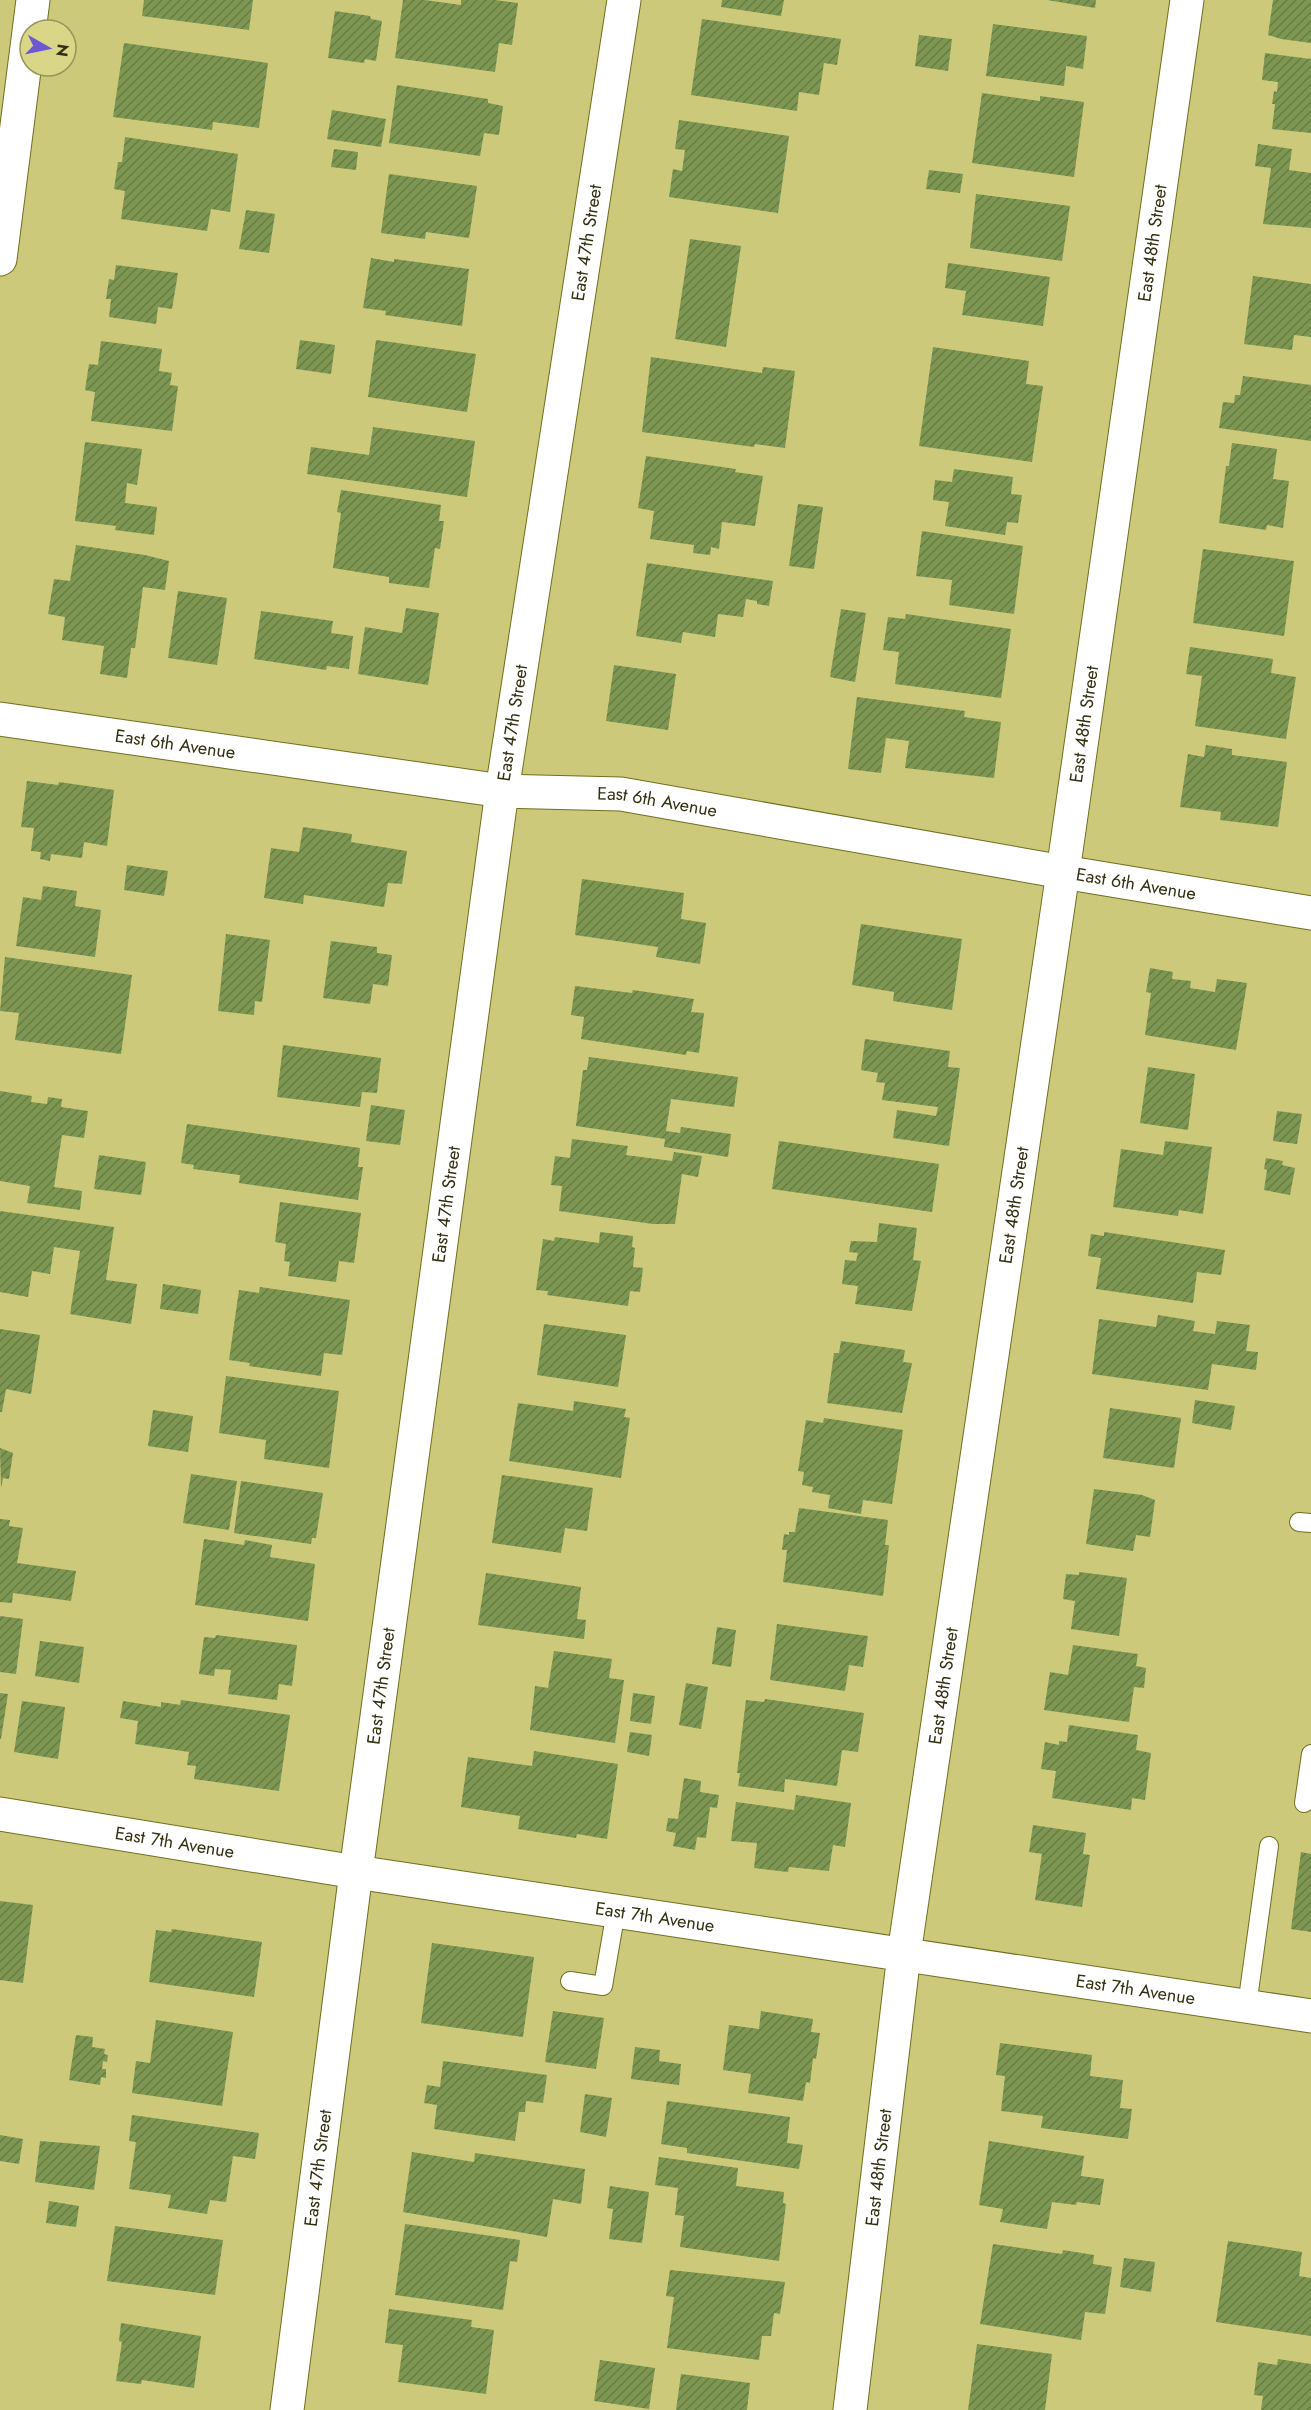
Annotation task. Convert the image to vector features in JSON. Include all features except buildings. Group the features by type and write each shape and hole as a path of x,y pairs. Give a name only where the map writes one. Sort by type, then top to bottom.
{"street":[{"path":"0,260 33,0"},
{"name":"East 47th Street","path":"287,2410 356,1872 502,791 624,0"},
{"name":"East 48th Street","path":"850,2410 904,1954 1063,872 1187,0"},
{"name":"East 6th Avenue","path":"0,719 502,791 621,794 1311,913"},
{"name":"East 7th Avenue","path":"0,1814 356,1872 1311,2016"}],"lane":[{"path":"1304,1803 1311,1754"},
{"path":"1247,2006 1269,1846"},
{"path":"570,1981 603,1986 616,1911"}]}
